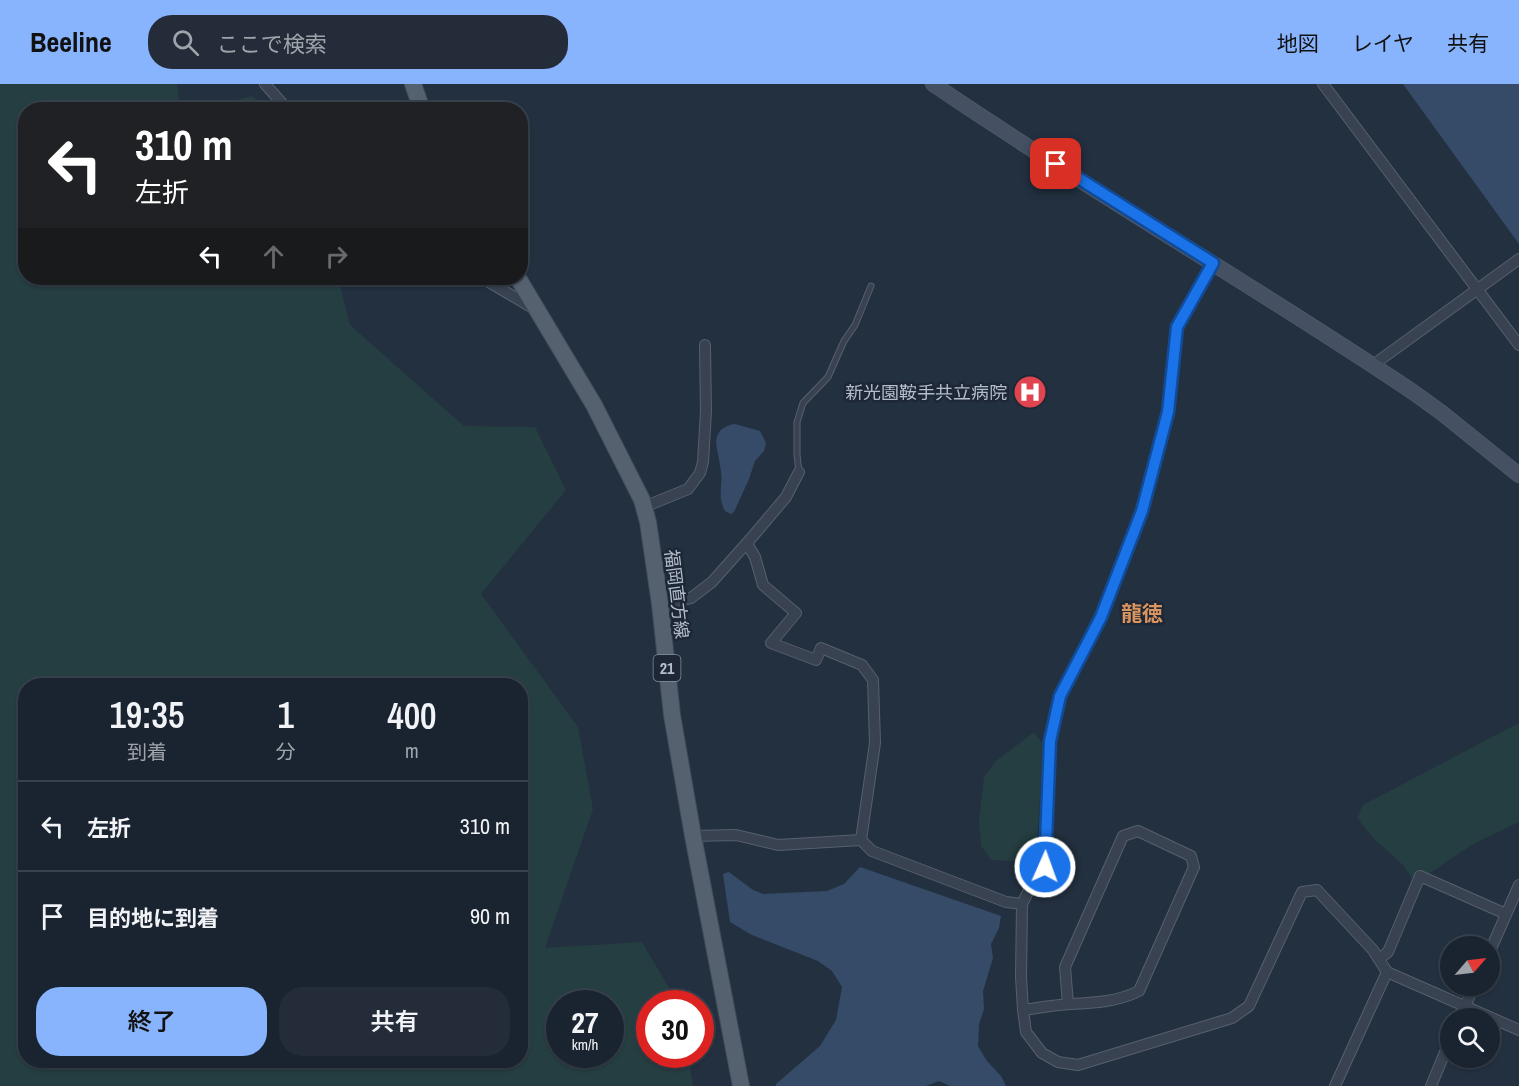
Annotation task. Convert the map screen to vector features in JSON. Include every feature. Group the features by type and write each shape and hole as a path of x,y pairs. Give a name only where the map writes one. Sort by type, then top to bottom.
{"main road":[{"path":"413,84 419,102"},
{"name":"福岡直方線","path":"523,285 599,414 644,507 660,604 672,715 741,1086"}],"street":[{"path":"265,84 281,102"},
{"path":"933,84 1094,189 1374,365 1442,413 1519,475"},
{"path":"1323,84 1481,287 1519,345"},
{"path":"1374,365 1519,259"},
{"path":"1213,263 1177,327 1168,412 1142,511 1101,617 1060,696 1050,741 1045,867 1022,904 1021,977 1026,1032 1042,1053 1058,1062 1078,1065 1232,1018 1249,1006 1302,892 1317,890 1373,950 1387,972 1519,1030"},
{"path":"494,285 540,312"},
{"path":"644,507 688,489 700,473 703,462 706,411 705,345"},
{"path":"660,604 691,598 712,582 786,497 799,472"},
{"path":"747,544 755,557 762,585 796,613 771,643 816,660 821,648 862,665 873,680 875,743 861,840"},
{"path":"1023,1010 1068,1004 1096,1004 1130,996 1139,991 1194,867 1191,856 1138,831 1123,836 1065,967 1068,1004"},
{"path":"693,836 736,836 778,845 861,840 872,851 1006,902 1022,904"},
{"path":"1379,959 1388,952 1420,876 1506,914"},
{"path":"1496,936 1519,885"},
{"path":"1335,1086 1387,972"},
{"path":"1465,1006 1470,996"},
{"path":"1431,1086 1440,1064"}],"lane":[{"path":"799,472 797,422 803,403 828,377 844,340 855,325 871,286"}],"green space":[{"path":"0,84 177,84 179,102 18,102 18,285 340,285 350,325 464,426 535,427 566,490 481,594 578,727 593,809 545,948 642,942 670,990 636,990 636,1068 690,1068 693,1086 0,1086"},
{"path":"252,96 259,102 228,102"},
{"path":"1519,724 1519,822 1473,844 1427,875 1412,878 1402,864 1373,838 1357,818 1363,805"},
{"path":"1034,732 1043,744 1036,862 991,860 981,846 979,820 984,777 996,761"}],"water":[{"path":"1403,84 1519,84 1519,244"},
{"path":"735,424 760,431 766,443 764,451 755,461 749,479 731,514 725,511 721,501 721,472 716,442 722,429"},
{"path":"860,867 1001,916 999,928 991,944 993,958 983,991 984,1009 979,1024 978,1046 1006,1086 950,1086 939,1081 926,1086 776,1086 820,1046 836,1020 842,987 832,971 818,961 752,935 730,922 723,874 729,872 753,890 763,894 827,891 844,884"}],"place":[{"name":"新光園鞍手共立病院","path":"1030,392"}],"district":[{"name":"龍徳","path":"1142,613"}],"route":[{"path":"1045,867 1050,741 1060,696 1101,617 1142,511 1168,412 1177,327 1213,263 1056,164"}]}
